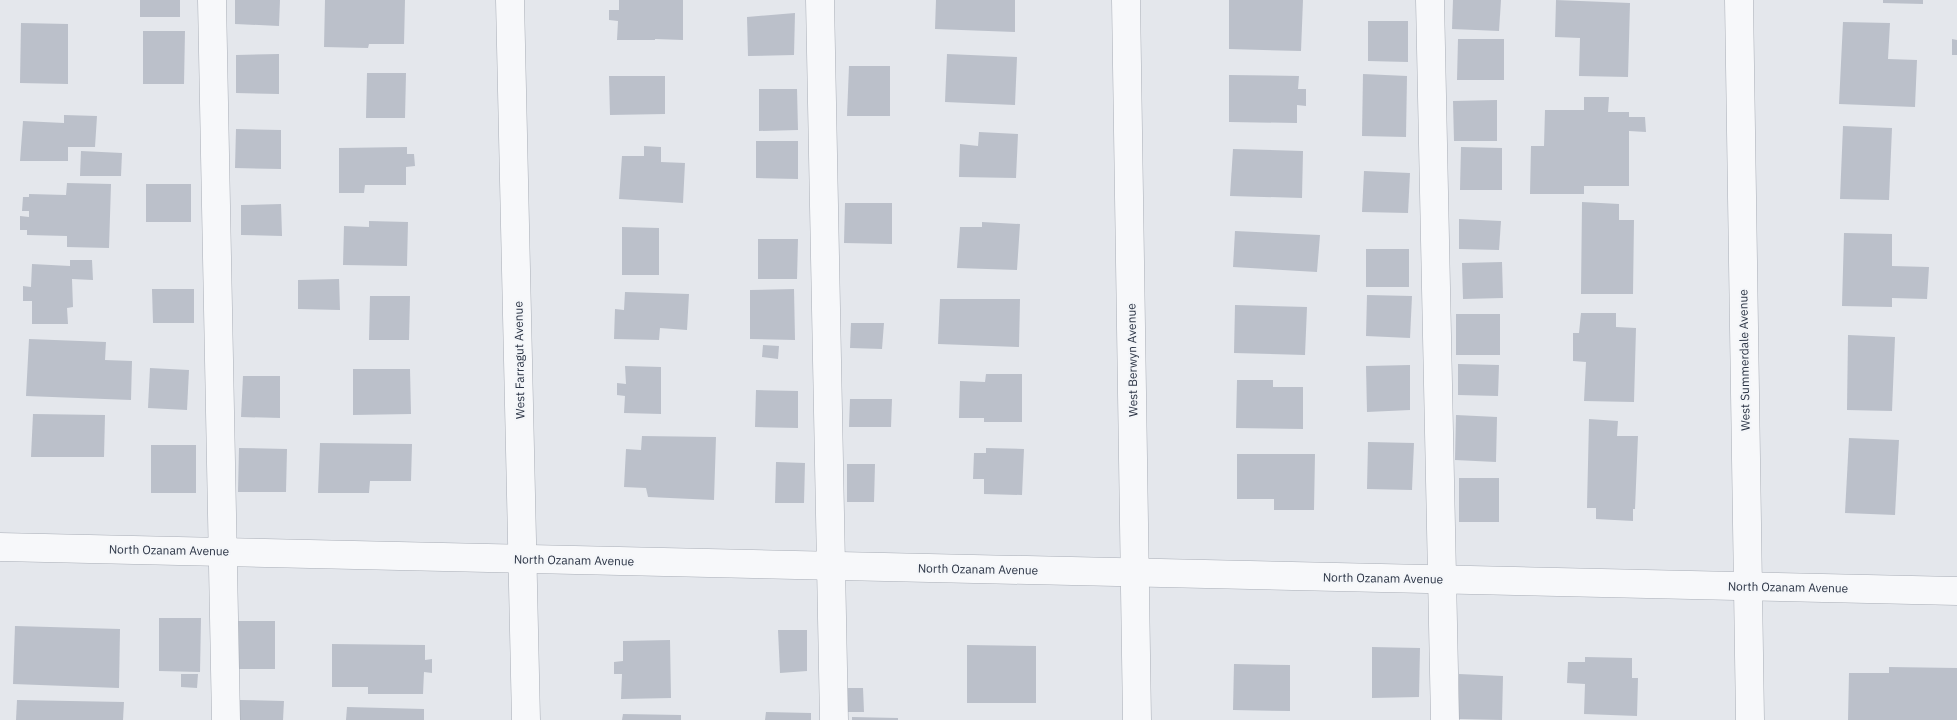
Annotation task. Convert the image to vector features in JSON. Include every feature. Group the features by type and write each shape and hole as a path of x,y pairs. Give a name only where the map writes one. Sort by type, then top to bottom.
{"street":[{"path":"212,0 226,720"},
{"name":"West Farragut Avenue","path":"510,0 526,720"},
{"path":"820,0 834,720"},
{"name":"West Berwyn Avenue","path":"1126,0 1137,720"},
{"path":"1430,0 1445,720"},
{"name":"West Summerdale Avenue","path":"1739,0 1750,720"},
{"name":"North Ozanam Avenue","path":"0,547 1957,591"}],"building":[{"path":"140,0 180,0 180,17 140,17"},
{"path":"235,0 280,0 279,26 235,24"},
{"path":"325,0 405,0 404,44 369,44 368,48 324,47"},
{"path":"619,0 683,0 683,40 617,40 618,21 609,20 609,10 619,10"},
{"path":"936,0 1015,0 1015,32 935,29"},
{"path":"1229,0 1303,0 1301,51 1229,49"},
{"path":"1453,0 1501,0 1499,31 1452,29"},
{"path":"1556,0 1630,3 1628,77 1579,76 1580,38 1555,37"},
{"path":"1883,0 1923,0 1923,4 1883,3"},
{"path":"795,13 794,55 748,56 747,17"},
{"path":"1368,21 1408,21 1408,62 1368,61"},
{"path":"1843,22 1890,23 1888,59 1917,60 1915,107 1839,104"},
{"path":"21,23 68,24 68,84 20,83"},
{"path":"143,31 185,31 184,84 143,84"},
{"path":"1458,39 1504,39 1504,80 1457,80"},
{"path":"1952,39 1957,40 1957,55 1952,55"},
{"path":"279,54 279,94 236,93 236,55"},
{"path":"947,54 1017,57 1015,105 945,102"},
{"path":"849,66 890,66 890,116 847,116"},
{"path":"367,73 406,73 405,118 366,118"},
{"path":"1363,74 1407,76 1406,137 1362,136"},
{"path":"1229,75 1299,76 1298,89 1306,89 1306,106 1297,105 1297,123 1229,122"},
{"path":"609,76 665,76 665,114 610,115"},
{"path":"759,89 797,89 798,130 759,131"},
{"path":"1584,97 1609,97 1608,112 1629,112 1629,117 1645,117 1646,132 1629,131 1629,186 1584,186 1584,194 1530,194 1531,146 1544,146 1545,110 1584,110"},
{"path":"1497,100 1497,141 1454,141 1453,101"},
{"path":"64,115 97,116 95,147 68,147 68,161 20,161 23,121 64,123"},
{"path":"1843,126 1892,128 1889,200 1840,199"},
{"path":"236,129 281,130 281,169 235,168"},
{"path":"979,132 1018,134 1016,178 959,177 960,144 978,146"},
{"path":"756,141 798,141 798,179 756,178"},
{"path":"644,146 661,147 661,162 685,163 683,203 619,199 622,156 644,156"},
{"path":"407,147 407,154 414,154 415,166 406,167 406,185 365,185 364,193 339,193 339,148"},
{"path":"1461,147 1502,148 1502,190 1460,190"},
{"path":"1233,149 1303,151 1302,198 1230,196"},
{"path":"81,151 122,153 121,176 80,176"},
{"path":"1364,171 1410,173 1408,213 1362,212"},
{"path":"67,183 111,184 109,248 67,247 67,236 27,235 27,230 20,230 20,216 29,217 29,211 22,211 23,197 29,197 29,194 66,195"},
{"path":"146,184 191,184 191,222 146,222"},
{"path":"1582,202 1619,204 1619,220 1634,220 1633,294 1581,294"},
{"path":"845,203 892,203 892,244 844,243"},
{"path":"281,204 282,236 241,235 241,205"},
{"path":"1459,219 1501,221 1499,250 1459,249"},
{"path":"369,221 408,222 407,266 343,265 344,226 369,227"},
{"path":"982,222 1020,224 1017,270 957,268 960,227 982,227"},
{"path":"622,227 659,228 659,275 622,275"},
{"path":"1235,231 1320,235 1317,272 1233,267"},
{"path":"1844,233 1892,234 1892,266 1929,267 1927,299 1892,298 1892,307 1842,306"},
{"path":"758,239 798,239 797,279 758,279"},
{"path":"1366,249 1409,249 1409,287 1366,287"},
{"path":"70,260 92,260 93,280 72,279 73,307 67,308 68,324 32,324 32,301 23,301 23,286 31,287 32,264 70,266"},
{"path":"1502,262 1503,298 1463,299 1462,263"},
{"path":"339,279 340,310 298,309 298,280"},
{"path":"152,289 194,289 194,323 153,323"},
{"path":"794,289 795,340 750,339 750,290"},
{"path":"625,292 689,294 687,330 660,328 659,340 614,339 615,309 624,310"},
{"path":"1367,295 1412,296 1410,338 1366,336"},
{"path":"370,296 410,296 409,340 369,340"},
{"path":"940,299 1020,299 1019,347 938,344"},
{"path":"1235,305 1307,307 1305,355 1234,353"},
{"path":"1581,313 1616,313 1616,327 1636,328 1634,402 1584,401 1586,362 1573,361 1573,333 1579,333"},
{"path":"1456,314 1500,314 1500,355 1456,355"},
{"path":"851,323 884,323 882,349 850,348"},
{"path":"1848,335 1895,337 1892,411 1847,410"},
{"path":"29,339 106,342 105,360 132,361 131,400 26,396"},
{"path":"763,345 779,346 778,359 762,357"},
{"path":"1458,364 1499,365 1498,396 1458,395"},
{"path":"1410,365 1410,410 1367,412 1366,366"},
{"path":"625,366 661,367 661,414 624,413 625,396 617,395 617,383 626,384"},
{"path":"150,368 189,370 187,410 148,408"},
{"path":"353,369 410,369 411,414 353,415"},
{"path":"986,374 1022,374 1022,422 984,422 984,418 959,418 960,381 985,382"},
{"path":"243,376 280,376 280,418 241,417"},
{"path":"1237,380 1273,380 1273,387 1303,387 1303,429 1236,428"},
{"path":"756,390 798,391 798,428 755,427"},
{"path":"850,399 892,399 891,427 849,427"},
{"path":"33,414 105,415 104,457 31,457"},
{"path":"1456,415 1497,417 1496,462 1455,460"},
{"path":"1589,419 1618,421 1617,436 1638,436 1633,521 1596,519 1596,508 1587,508"},
{"path":"642,436 716,437 714,500 648,497 646,488 624,487 626,449 641,450"},
{"path":"1849,438 1899,440 1895,515 1845,513"},
{"path":"1368,442 1414,443 1412,490 1367,489"},
{"path":"320,443 412,444 411,481 370,481 369,493 318,493"},
{"path":"151,445 196,445 196,493 151,493"},
{"path":"239,448 287,449 286,492 238,492"},
{"path":"986,448 1024,449 1022,495 984,494 984,479 973,479 974,453 986,453"},
{"path":"1237,454 1315,454 1314,510 1274,510 1274,499 1237,499"},
{"path":"776,462 805,463 804,503 775,503"},
{"path":"847,464 875,464 874,502 847,502"},
{"path":"1459,478 1499,478 1499,522 1459,522"},
{"path":"159,618 201,618 200,672 159,671"},
{"path":"233,621 275,621 275,669 233,669"},
{"path":"15,626 120,629 119,688 13,684"},
{"path":"778,630 807,630 807,671 780,673"},
{"path":"670,640 671,698 621,699 622,674 614,674 614,662 623,661 623,641"},
{"path":"332,644 425,645 425,660 432,659 432,673 424,672 423,694 368,694 368,687 332,687"},
{"path":"967,645 1036,646 1036,703 967,703"},
{"path":"1372,647 1420,648 1419,697 1372,698"},
{"path":"1585,657 1632,658 1632,678 1638,678 1637,716 1584,714 1585,684 1567,683 1568,662 1585,662"},
{"path":"1234,664 1290,665 1290,711 1233,710"},
{"path":"1889,667 1957,668 1957,720 1848,720 1849,673 1889,673"},
{"path":"181,674 198,674 197,688 181,687"},
{"path":"1459,674 1503,676 1502,720 1458,719"},
{"path":"845,688 863,688 864,712 845,712"},
{"path":"17,700 124,702 123,720 16,720"},
{"path":"240,700 284,701 283,720 240,720"},
{"path":"347,707 424,709 424,720 346,720"},
{"path":"766,712 811,713 811,720 765,720"},
{"path":"623,714 681,715 681,720 622,720"},
{"path":"852,717 898,718 898,720 852,720"}]}
